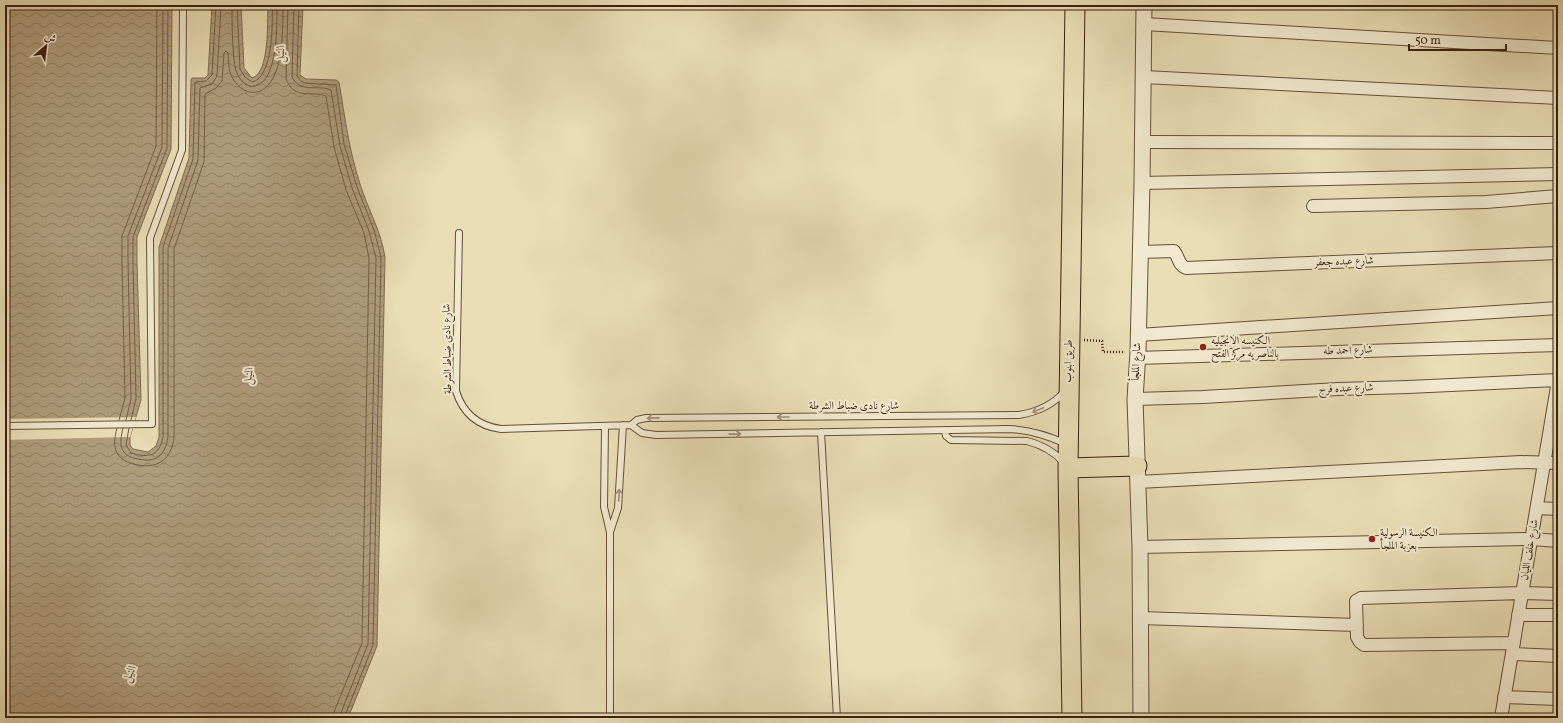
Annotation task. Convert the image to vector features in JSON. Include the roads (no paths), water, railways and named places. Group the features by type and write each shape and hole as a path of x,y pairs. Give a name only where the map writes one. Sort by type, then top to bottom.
{"main road":[{"name":"طريق ابنوب","path":"1072,718 1068,468 1075,5"},
{"path":"1068,468 1092,468 1134,472"}],"street":[{"name":"شارع الملجأ","path":"1140,718 1140,547 1134,472 1135,399 1132,355 1138,335 1143,142 1144,5"},
{"path":"1144,24 1558,48"},
{"path":"1144,77 1558,98"},
{"path":"1143,142 1558,143"},
{"path":"1142,184 1558,174"},
{"path":"1313,206 1486,202 1558,196"},
{"name":"شارع عبده جعفر","path":"1140,252 1174,251 1180,264 1186,268 1558,254"},
{"path":"1138,335 1558,308"},
{"name":"شارع احمد طه","path":"1132,355 1558,345"},
{"name":"شارع عبده فرج","path":"1135,399 1203,397 1338,388 1416,387 1558,381"},
{"name":"شارع خلف الليان","path":"1501,718 1558,381"},
{"path":"1134,472 1521,462 1558,463"},
{"path":"1537,508 1558,509"},
{"path":"1140,547 1532,539 1558,541"},
{"path":"1558,594 1522,593 1360,598 1356,601 1357,637 1364,645 1513,648 1558,656"},
{"path":"1518,615 1558,615"},
{"path":"1140,618 1357,625"},
{"path":"1504,697 1558,699"}],"lane":[{"path":"5,426 152,424 150,238 182,150 183,5"},
{"name":"شارع نادى ضباط الشرطة","path":"459,233 456,392 463,408 468,414 479,422 492,428 631,425 642,432 656,435 1009,429 1031,431 1069,445"},
{"name":"شارع نادى ضباط الشرطة","path":"631,425 637,420 646,418 1019,415 1033,412 1047,406 1055,401 1069,386"},
{"path":"980,415 980,429"},
{"path":"610,532 618,508 623,425"},
{"path":"605,426 604,507 610,532 610,718"},
{"path":"945,430 946,436 951,440 1027,442 1037,444 1054,453 1068,468"},
{"path":"821,432 837,718"}],"water":[{"name":"النيل","path":"5,5 172,5 171,149 137,237 141,400 130,437 130,445 133,449 148,452 156,446 159,437 159,247 189,158 191,80 192,78 205,78 208,75 212,5 241,5 244,68 252,78 258,74 265,57 268,5 303,5 300,75 306,79 336,80 339,82 356,171 381,238 385,257 377,646 348,718 5,718"}],"place":[{"name":"الكنيسه الانجيليه بالناصريه مركز الفتح","path":"1203,347"},
{"name":"الكنيسة الرسولية بعزبة الملجأ","path":"1372,539"}]}
